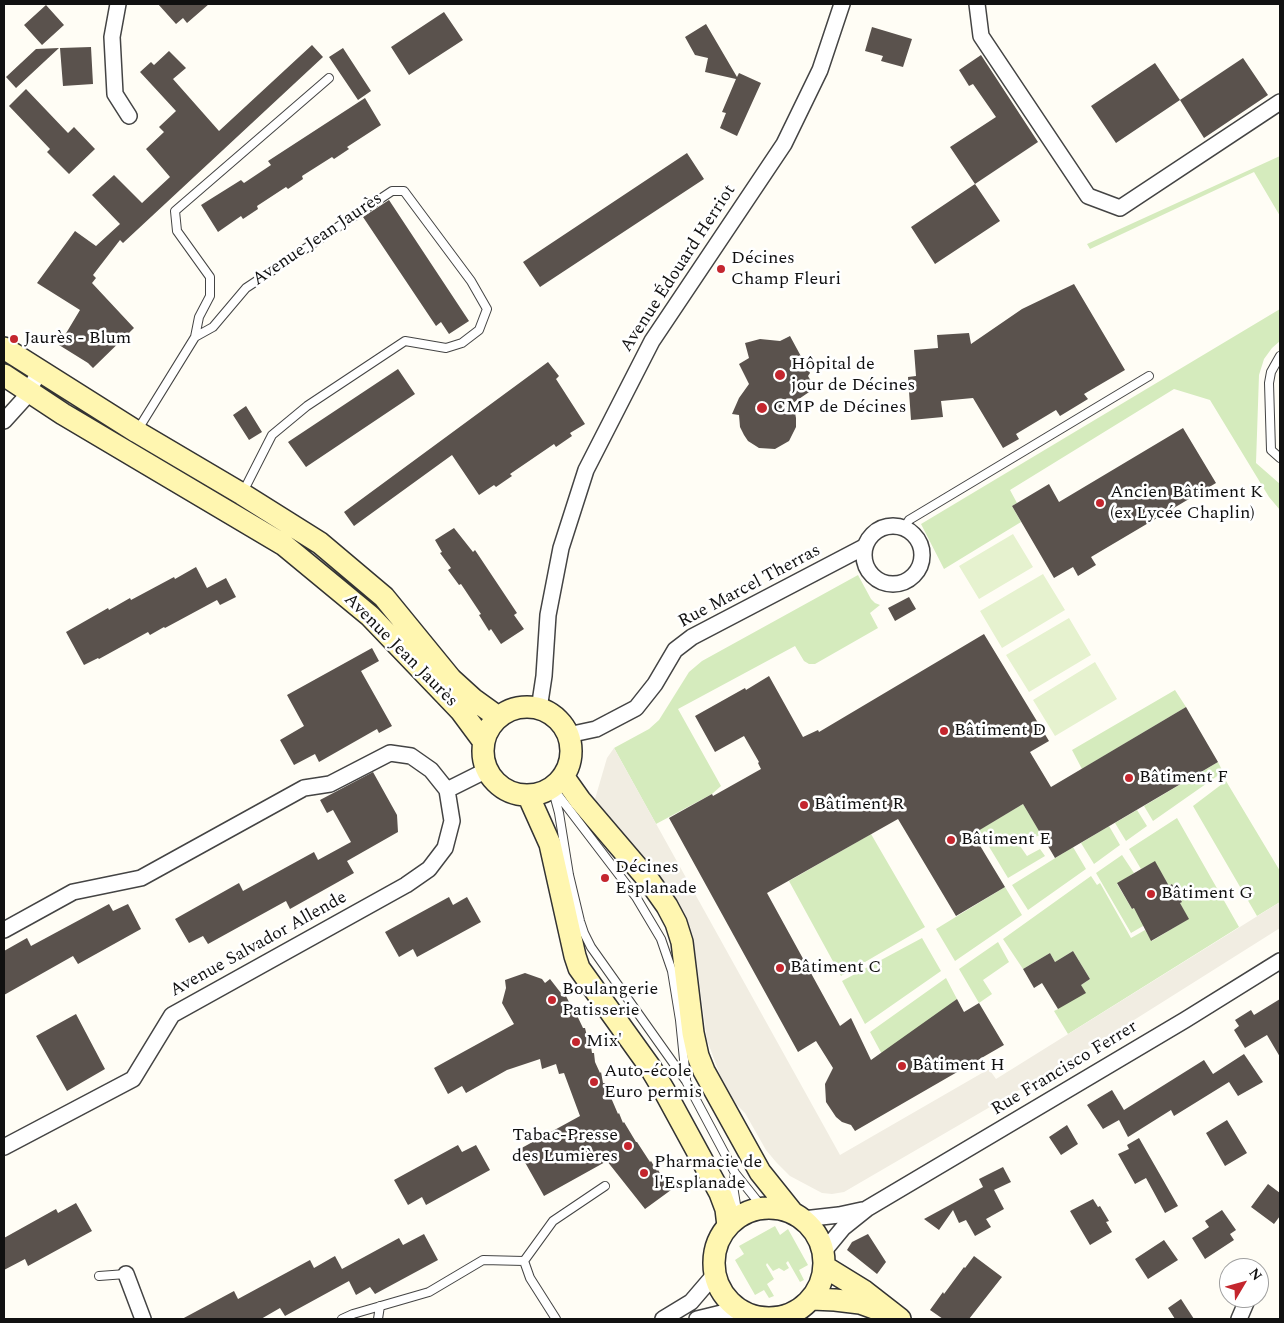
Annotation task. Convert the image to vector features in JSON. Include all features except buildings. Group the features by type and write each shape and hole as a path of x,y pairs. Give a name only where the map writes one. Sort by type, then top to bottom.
{"main road":[{"name":"Avenue Jean Jaurès","path":"4,348 137,432 320,543 384,598 451,679 473,699 498,717"},
{"name":"Avenue Jean Jaurès","path":"4,376 63,414 284,545 370,616 460,711 484,742"},
{"path":"528,707 539,709 556,719 568,735 571,756 568,766 558,782 538,794 520,795 497,784 487,770 484,761 484,742 489,728 498,717 507,711 528,707"},
{"path":"558,782 580,800 650,882 667,906 676,923 682,942 693,1033 698,1056 704,1071 760,1172 798,1215 813,1228 820,1239 824,1259 821,1284 812,1299 802,1309 790,1317 776,1319 762,1319 738,1309 728,1300 720,1288 715,1274 714,1262 720,1237 733,1222 750,1211 763,1208 777,1208 798,1215"},
{"path":"528,795 546,831 550,844 579,968 650,1067 720,1193 733,1222"},
{"path":"824,1259 899,1318"},
{"path":"812,1299 860,1303 899,1318"}],"street":[{"path":"118,4 112,37 115,94 130,116"},
{"name":"Avenue Édouard Herriot","path":"539,709 544,676 548,615 561,548 586,470 652,341 784,144 820,70 842,4"},
{"path":"977,4 981,36 1088,196 1120,208 1280,102"},
{"path":"4,421 24,400 40,372"},
{"name":"Rue Marcel Therras","path":"568,735 596,730 636,708 655,684 675,650 692,637 864,547 876,531 885,527 895,526 904,529"},
{"path":"864,547 863,557 865,566 877,580 886,584 905,582 919,569 922,560 922,550 912,534 904,529"},
{"name":"Avenue Salvador Allende","path":"4,930 73,892 141,878 304,788 330,784 390,754 411,756 431,770 447,790 452,822 445,848 429,869 406,886 172,1015 133,1079 4,1147"},
{"path":"447,790 487,770"},
{"name":"Rue Francisco Ferrer","path":"824,1259 843,1228 868,1208 1177,1025 1280,961"},
{"name":"Rue Francisco Ferrer","path":"798,1215 839,1215 868,1208"},
{"path":"126,1274 142,1319"},
{"path":"663,1319 691,1302 715,1274"},
{"path":"697,1319 738,1309"}],"lane":[{"name":"Avenue Jean Jaurès","path":"137,432 196,337 199,317 210,296 210,278 177,231 175,211 329,78"},
{"name":"Avenue Jean Jaurès","path":"196,337 213,327 246,288 392,191 404,191 471,281 487,309 479,330 462,344 446,348 405,341 307,406 272,436 242,494"},
{"path":"1280,356 1269,383 1271,450 1280,458"},
{"path":"904,529 909,520 1149,376"},
{"path":"558,782 636,897 662,939 672,971 680,1020 686,1081"},
{"path":"558,782 559,813 570,875 584,933 596,954 686,1081 734,1173 763,1208"},
{"path":"733,1222 734,1173"},
{"path":"524,1260 553,1221 605,1186"},
{"path":"342,1319 430,1292 483,1260 524,1260"},
{"path":"524,1260 530,1278 556,1319"},
{"path":"99,1276 126,1274"},
{"path":"378,1319 380,1306"}],"green space":[{"path":"1280,156 1280,216 1254,172 1090,249 1087,244"},
{"path":"1280,309 1280,341 1264,359 1259,375 1256,463 1280,484 1280,510 1269,497 1210,400 1174,389 1010,490 1017,503 1012,506 1021,522 944,569 921,524"},
{"path":"1013,534 1033,567 979,599 959,566"},
{"path":"1043,574 1065,610 1002,648 980,611"},
{"path":"858,575 871,599 880,605 870,613 878,628 815,664 809,664 804,661 795,646 678,709 721,786 712,794 656,824 614,748 649,729 659,720 689,672 702,661"},
{"path":"1069,618 1091,655 1029,692 1006,655"},
{"path":"1095,662 1117,699 1055,736 1033,700"},
{"path":"1175,690 1186,707 1082,769 1072,750"},
{"path":"1218,762 1223,772 1153,821 1144,806"},
{"path":"1226,781 1280,871 1280,902 1257,916 1193,806"},
{"path":"1023,804 1041,834 1020,846 1027,856 1040,849 1045,856 1008,878 979,830"},
{"path":"1137,810 1147,826 1126,841 1115,823"},
{"path":"1177,818 1239,927 1068,1034 1054,1011 1090,979 1073,951 1055,962 1050,953 1023,969 1003,939 1091,876 1097,885 1100,883 1131,938 1145,930 1152,941 1188,919 1180,903 1182,901 1172,884 1169,886 1155,862 1141,869 1129,849"},
{"path":"1109,826 1120,845 1094,864 1081,843"},
{"path":"871,834 925,927 841,976 789,881"},
{"path":"1073,847 1086,869 1028,910 1012,885"},
{"path":"1122,855 1134,873 1117,884 1132,909 1135,908 1144,923 1143,926 1131,933 1096,873"},
{"path":"1005,887 1022,915 955,961 936,929"},
{"path":"922,938 941,971 865,1024 842,981"},
{"path":"998,942 1009,962 983,980 992,994 979,1003 959,969"},
{"path":"946,978 957,999 884,1058 870,1032"},
{"path":"775,1226 780,1235 788,1229 808,1265 799,1270 804,1280 800,1282 788,1261 786,1263 789,1268 784,1271 779,1268 773,1271 767,1263 766,1265 774,1279 767,1284 774,1296 769,1298 764,1290 755,1295 735,1260 744,1254 739,1246"}],"shaded area":[{"path":"614,748 840,1155 989,1069 996,1079 1280,902 1280,928 1069,1061 844,1192 822,1193 790,1176 776,1162 766,1150 745,1113 736,1104 720,1075 707,1040 693,936 687,920 657,873 595,799 607,758"}],"place":[{"name":"Décines Champ Fleuri","path":"721,269"},
{"name":"Jaurès - Blum","path":"14,339"},
{"name":"Hôpital de jour de Décines","path":"780,375"},
{"name":"CMP de Décines","path":"762,408"},
{"name":"Ancien Bâtiment K (ex Lycée Chaplin)","path":"1100,503"},
{"name":"Bâtiment D","path":"944,731"},
{"name":"Bâtiment F","path":"1129,778"},
{"name":"Bâtiment R","path":"804,805"},
{"name":"Bâtiment E","path":"951,840"},
{"name":"Décines Esplanade","path":"605,878"},
{"name":"Bâtiment G","path":"1151,894"},
{"name":"Bâtiment C","path":"780,968"},
{"name":"Boulangerie Patisserie","path":"552,1000"},
{"name":"Mix'","path":"576,1042"},
{"name":"Bâtiment H","path":"902,1066"},
{"name":"Auto-école Euro permis","path":"594,1082"},
{"name":"Tabac-Presse des Lumières","path":"628,1146"},
{"name":"Pharmacie de l'Esplanade","path":"644,1173"}]}
